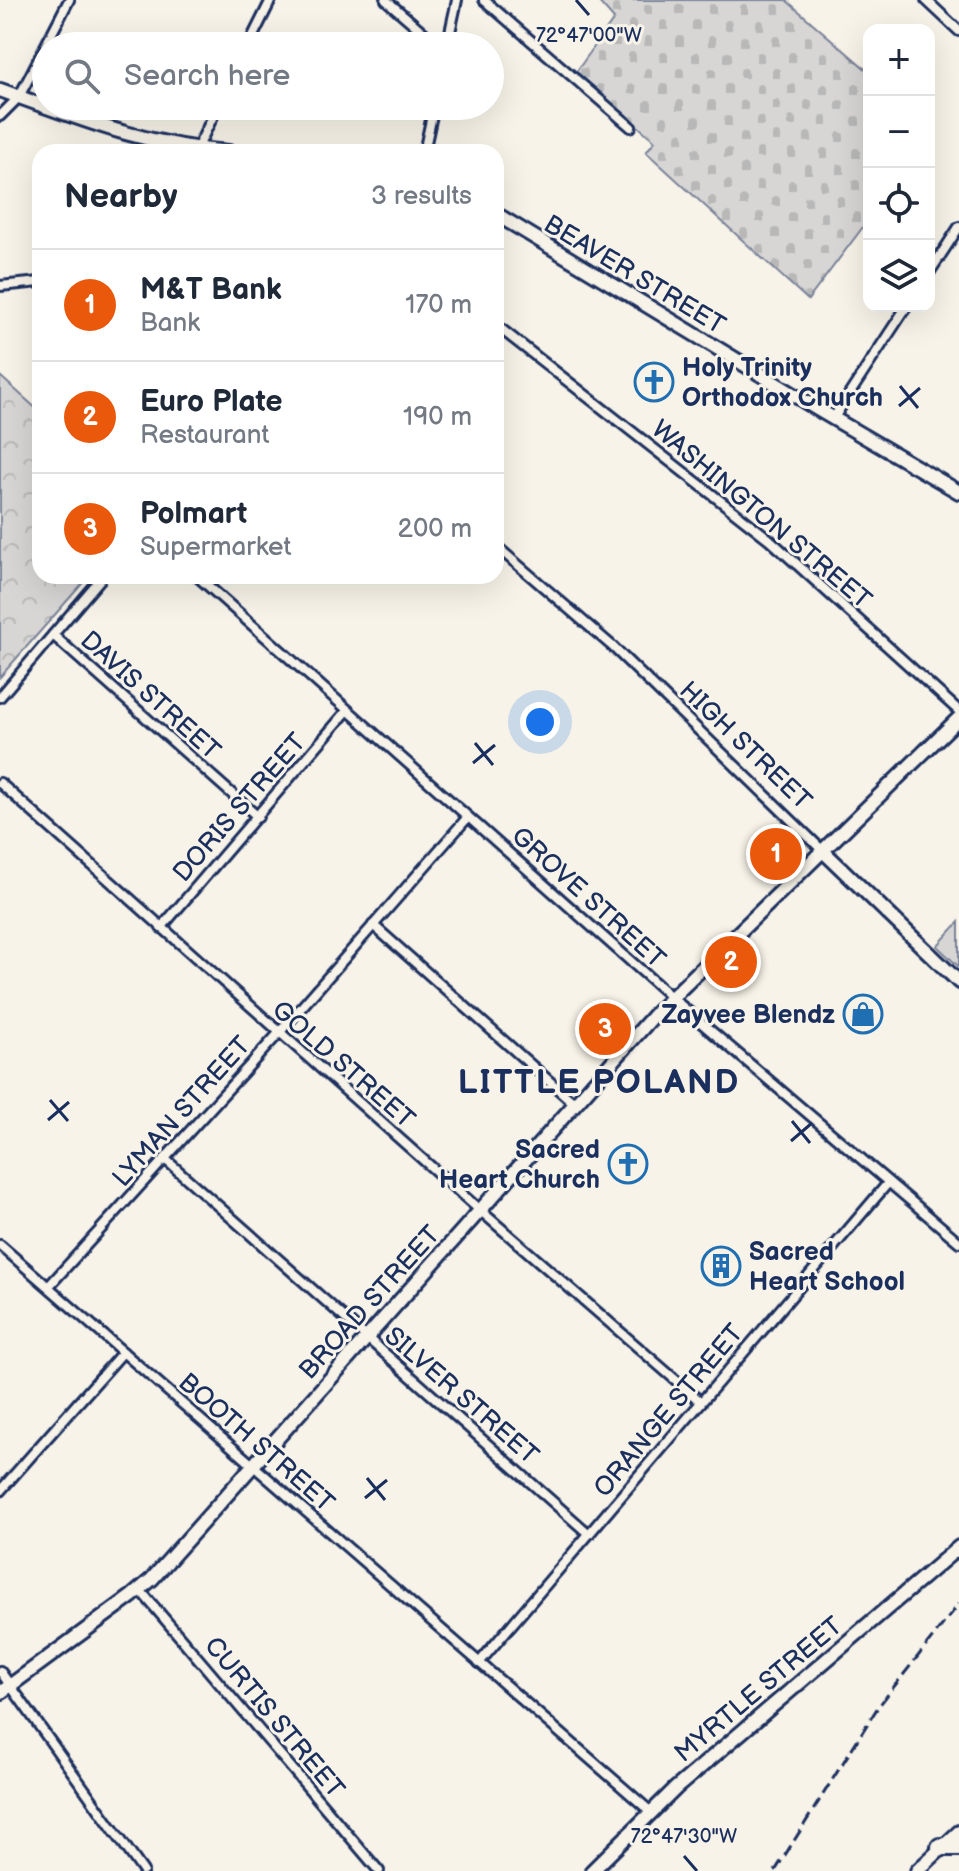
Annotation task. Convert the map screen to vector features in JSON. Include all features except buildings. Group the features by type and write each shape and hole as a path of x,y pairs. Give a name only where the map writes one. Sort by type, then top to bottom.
{"highway":[{"path":"940,1847 959,1847"}],"street":[{"path":"53,32 69,0"},
{"path":"255,32 271,0"},
{"path":"386,0 423,32"},
{"path":"450,32 457,0"},
{"path":"484,0 631,127"},
{"path":"926,0 959,31"},
{"path":"0,116 19,97 32,72"},
{"path":"0,90 32,102"},
{"path":"85,120 133,137 170,144"},
{"path":"199,144 211,120"},
{"path":"426,144 431,120"},
{"name":"BEAVER STREET","path":"504,219 959,492"},
{"path":"935,264 959,227"},
{"path":"0,286 32,283"},
{"path":"833,419 903,312"},
{"name":"WASHINGTON STREET","path":"504,331 769,539 959,711"},
{"name":"HIGH STREET","path":"504,553 623,657 959,982"},
{"path":"0,697 96,584"},
{"name":"GROVE STREET","path":"206,584 671,997 959,1242"},
{"name":"DAVIS STREET","path":"53,635 258,817"},
{"name":"DORIS STREET","path":"161,928 347,711"},
{"name":"BROAD STREET","path":"5,1689 140,1590 671,997 959,718"},
{"name":"GOLD STREET","path":"0,783 279,1033 701,1402"},
{"name":"LYMAN STREET","path":"49,1286 279,1033 468,817"},
{"path":"373,925 575,1104"},
{"name":"SILVER STREET","path":"165,1159 589,1534"},
{"name":"ORANGE STREET","path":"479,1663 888,1183"},
{"name":"BOOTH STREET","path":"0,1245 651,1812"},
{"path":"0,1491 123,1352"},
{"name":"MYRTLE STREET","path":"592,1871 689,1776 959,1547"},
{"name":"CURTIS STREET","path":"140,1590 379,1871"},
{"path":"0,1671 5,1689 143,1871"},
{"path":"917,1871 959,1832"}],"green space":[{"path":"597,0 786,0 863,67 863,227 808,300 646,152 655,141 576,72 614,19"},
{"path":"0,376 32,405 32,584 82,584 0,677"},
{"path":"959,922 959,967 937,946"}],"railway":[{"path":"775,1871 878,1707 959,1604"}],"place":[{"name":"Holy Trinity Orthodox Church","path":"654,382"},
{"name":"M&T Bank","path":"776,854"},
{"name":"Euro Plate","path":"731,962"},
{"name":"Zayvee Blendz","path":"863,1014"},
{"name":"Polmart","path":"605,1029"},
{"name":"Sacred Heart Church","path":"628,1164"},
{"name":"Sacred Heart School","path":"721,1266"}],"district":[{"name":"LITTLE POLAND","path":"599,1081"}]}
